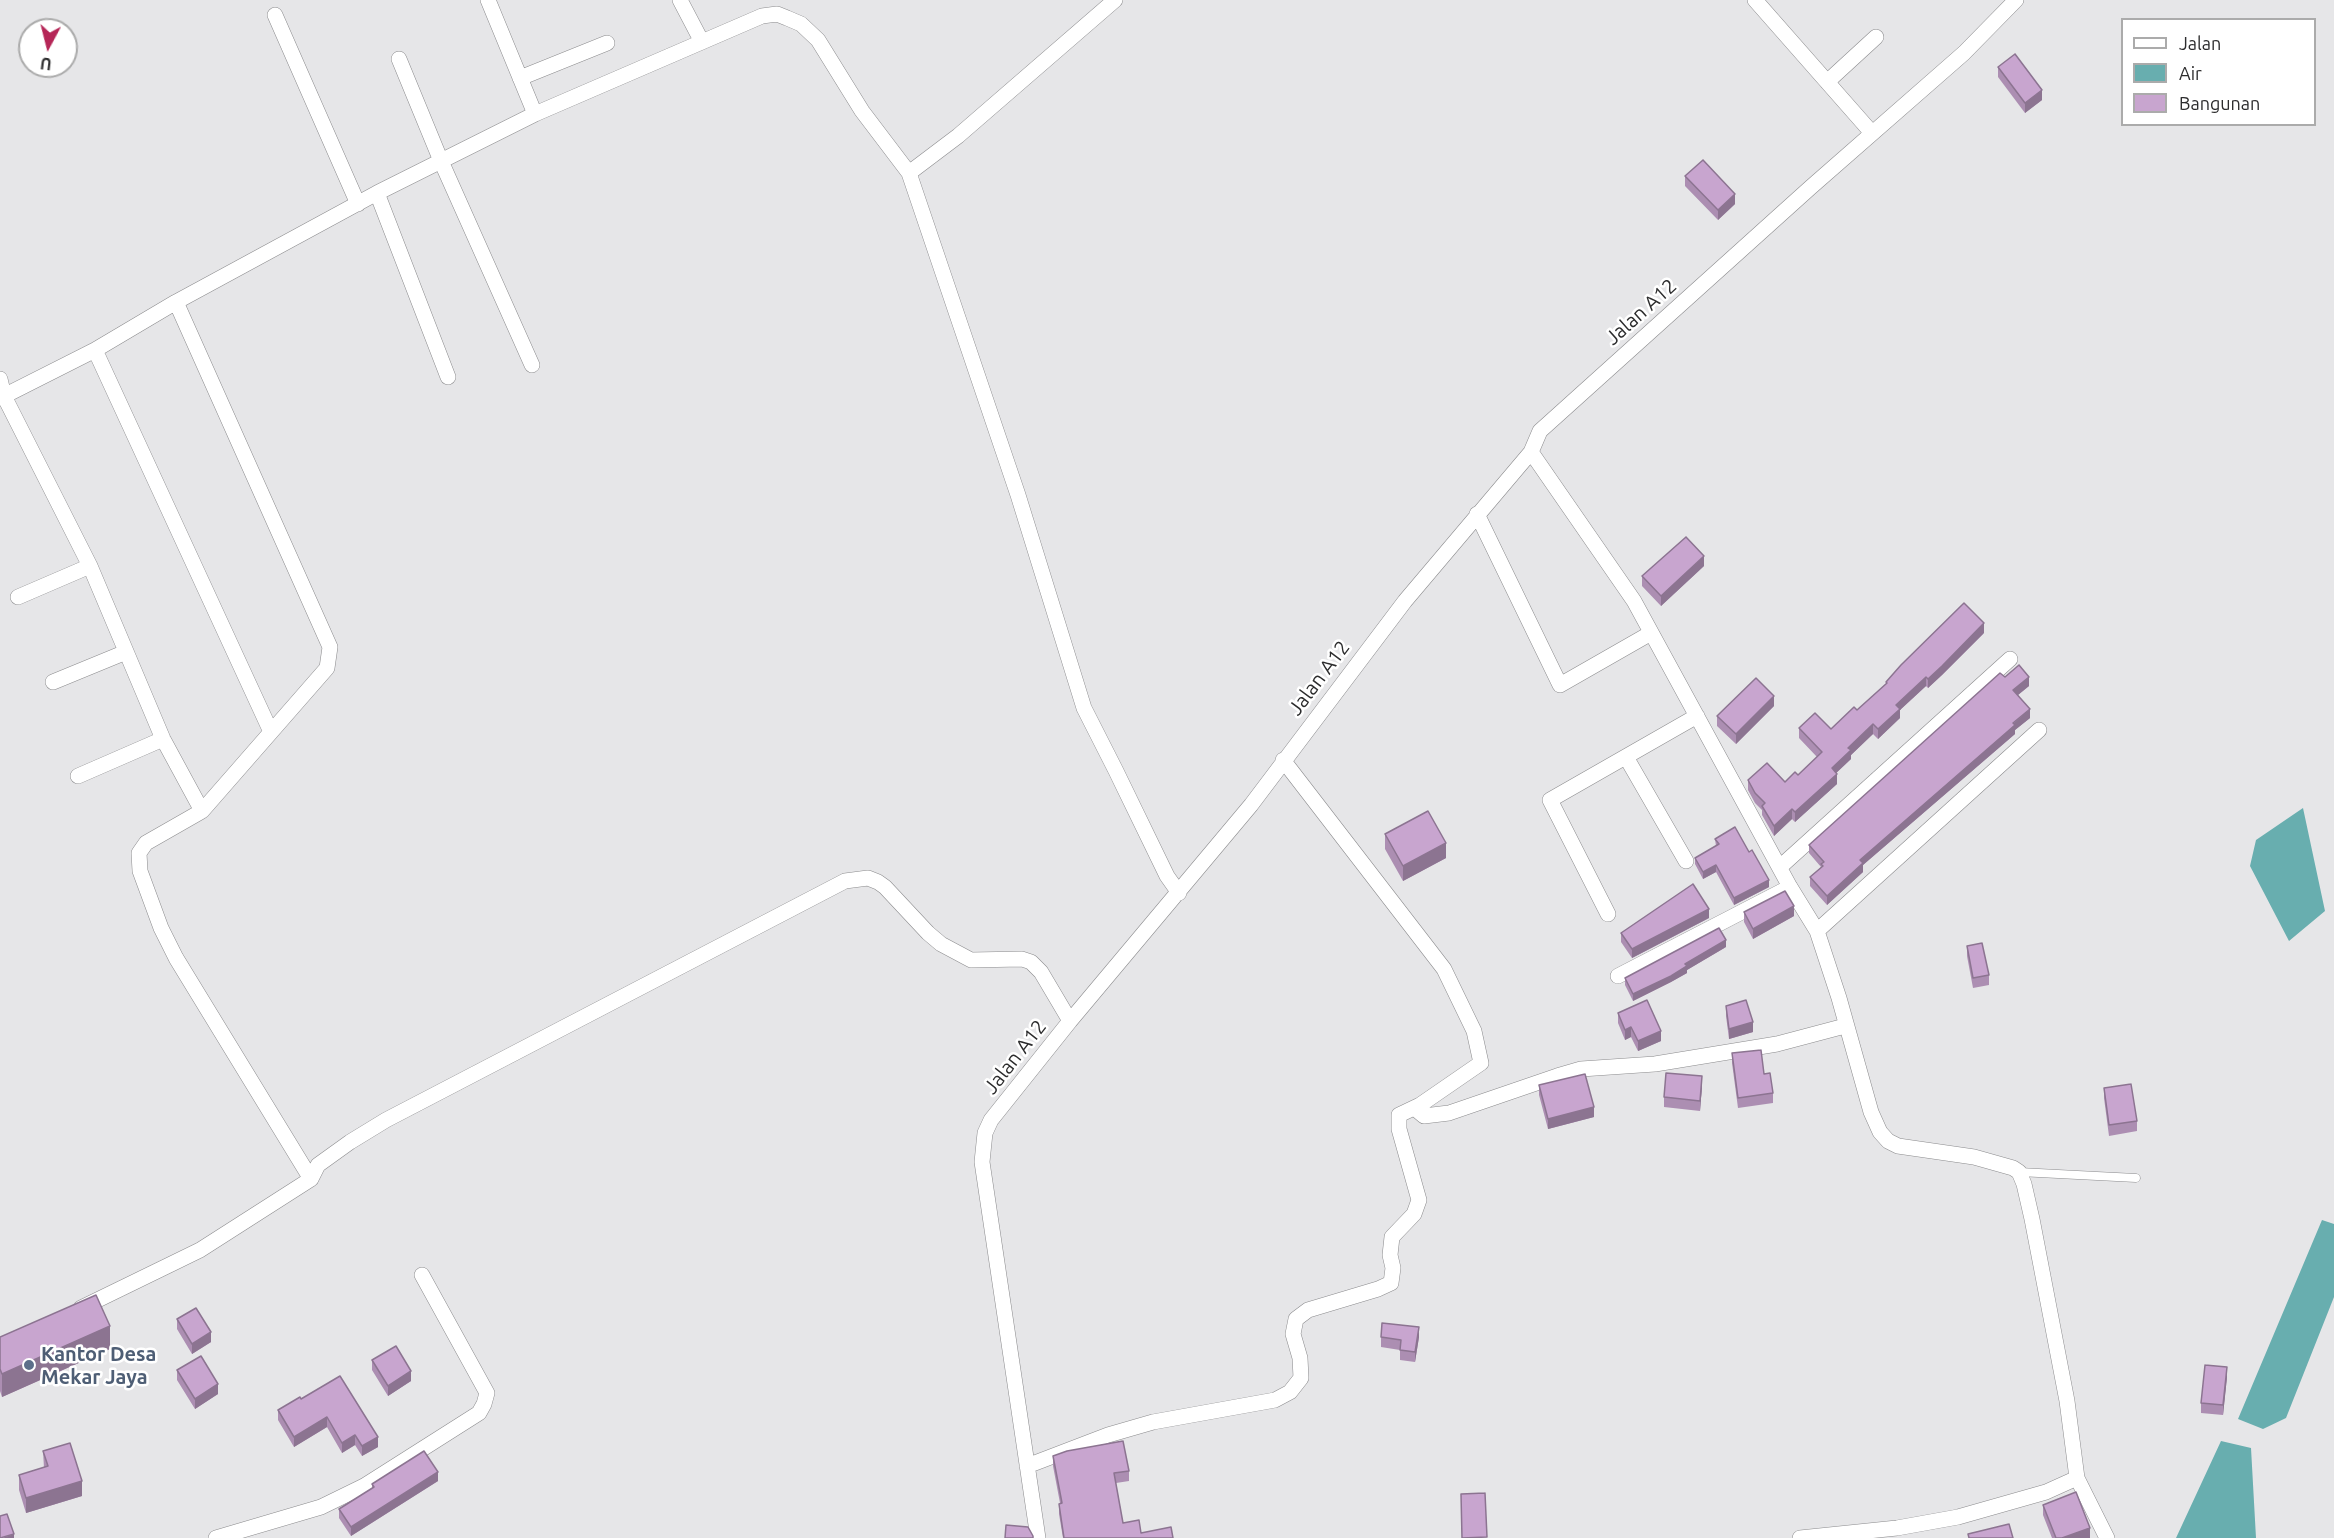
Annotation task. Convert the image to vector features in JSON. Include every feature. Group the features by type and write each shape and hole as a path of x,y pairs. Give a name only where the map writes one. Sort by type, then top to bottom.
{"street":[{"path":"488,0 535,114"},
{"path":"680,0 702,42"},
{"path":"909,173 958,136 1115,0"},
{"path":"1777,0 1760,5 1872,133"},
{"name":"Jalan A12","path":"1038,1538 984,1174 982,1148 991,1120 1070,1021 1251,805 1405,600 1531,452 1540,431 1964,53 2016,0"},
{"path":"2,397 95,350 176,302 377,193 535,114 762,16 777,14 801,24 818,40 862,111 909,173 1018,495 1084,708 1167,876 1179,893"},
{"path":"275,15 358,204"},
{"path":"1827,82 1876,37"},
{"path":"520,78 608,43"},
{"path":"399,59 441,161 532,365"},
{"path":"377,193 448,377"},
{"path":"176,302 330,647 327,668 202,811 146,843 139,853 140,871 161,928 176,958 311,1179"},
{"path":"95,350 271,732"},
{"path":"0,379 2,397 90,566 163,739 202,811"},
{"path":"1531,452 1634,602 1790,887 1817,931 1839,998 1871,1112 1880,1132 1888,1141 1899,1146 1974,1157 2013,1168 2019,1172 2032,1219 2067,1401 2077,1478 2108,1538"},
{"path":"1477,514 1560,685 1651,633"},
{"path":"18,597 90,566"},
{"path":"53,682 126,652"},
{"path":"1780,867 2010,659"},
{"path":"1608,914 1550,800 1697,716"},
{"path":"1817,931 2039,730"},
{"path":"78,776 163,739"},
{"path":"1626,757 1686,861"},
{"path":"1028,1466 1108,1435 1154,1422 1275,1400 1290,1392 1301,1378 1300,1358 1293,1334 1296,1319 1308,1310 1391,1283 1392,1237 1414,1214 1419,1200 1397,1119 1399,1115 1420,1105 1481,1063 1474,1031 1444,969 1283,760"},
{"path":"63,1317 200,1250 311,1179 318,1165 386,1120 845,881 868,878 878,882 941,944 971,960 1022,959 1031,962 1041,972 1070,1021"},
{"path":"1618,976 1790,887"},
{"path":"1420,1105 1418,1111 1424,1116 1449,1113 1581,1069 1655,1064 1777,1044 1845,1026"},
{"path":"216,1538 321,1507 364,1486 479,1413 487,1393 422,1275"},
{"path":"1800,1538 1897,1528 1958,1516 2046,1492 2077,1478"}],"lane":[{"path":"2019,1172 2136,1178"}],"water":[{"path":"2303,808 2325,911 2289,941 2250,866 2256,840"},
{"path":"2322,1220 2334,1224 2334,1297 2286,1418 2263,1429 2238,1419"},
{"path":"2221,1441 2251,1448 2256,1538 2176,1538"}],"building":[{"path":"2015,54 2042,90 2025,103 1998,67"},
{"path":"1703,160 1735,194 1718,210 1685,176"},
{"path":"1686,537 1704,556 1661,596 1642,576"},
{"path":"1964,603 1984,623 1942,666 1928,679 1926,677 1896,705 1900,709 1878,729 1873,724 1848,748 1851,750 1832,768 1837,774 1795,812 1792,809 1774,826 1762,806 1765,803 1755,793 1748,780 1767,763 1785,782 1795,772 1798,775 1822,752 1799,728 1815,713 1831,729 1854,707 1857,710 1887,683 1901,665"},
{"path":"2019,665 2029,677 2013,690 2030,709 2013,723 2015,725 1860,860 1863,863 1827,896 1810,877 1823,866 1821,864 1824,862 1809,845 2000,673 2005,677"},
{"path":"1756,678 1774,696 1736,734 1717,716"},
{"path":"1428,811 1446,843 1403,866 1385,834"},
{"path":"1735,827 1749,852 1752,850 1769,880 1734,898 1716,865 1703,872 1695,858 1719,844 1715,839"},
{"path":"1693,884 1709,909 1632,949 1621,933"},
{"path":"1785,891 1794,906 1753,929 1744,912"},
{"path":"1719,928 1726,940 1685,964 1687,966 1671,976 1633,994 1625,978"},
{"path":"1982,943 1989,975 1973,978 1967,946"},
{"path":"1647,1000 1661,1031 1638,1041 1631,1027 1625,1030 1618,1013"},
{"path":"1746,1000 1753,1022 1729,1029 1726,1006"},
{"path":"1761,1050 1764,1074 1770,1073 1773,1093 1738,1098 1732,1053"},
{"path":"1666,1073 1702,1076 1700,1101 1664,1097"},
{"path":"1585,1074 1594,1107 1548,1119 1539,1085"},
{"path":"2131,1084 2137,1121 2109,1125 2104,1088"},
{"path":"96,1295 110,1326 2,1374 0,1337"},
{"path":"196,1308 211,1332 192,1344 177,1319"},
{"path":"1382,1323 1419,1327 1415,1352 1400,1350 1401,1340 1381,1337"},
{"path":"396,1346 411,1371 388,1386 372,1360"},
{"path":"201,1356 218,1384 195,1399 177,1370"},
{"path":"2205,1365 2227,1367 2223,1405 2201,1403"},
{"path":"340,1376 378,1437 362,1446 355,1435 342,1443 327,1417 294,1437 278,1410"},
{"path":"1123,1441 1129,1471 1114,1473 1123,1523 1139,1520 1141,1533 1171,1527 1173,1538 1064,1538 1059,1504 1062,1503 1053,1456 1067,1451"},
{"path":"70,1443 82,1481 26,1498 19,1475 48,1466 43,1451"},
{"path":"424,1451 438,1472 351,1527 339,1509 374,1487 372,1484"},
{"path":"2076,1492 2090,1528 2056,1538 2043,1505"},
{"path":"1485,1493 1487,1537 1462,1538 1461,1494"},
{"path":"7,1514 14,1534 0,1538 0,1516"},
{"path":"2009,1524 2013,1538 1969,1538 1968,1534"},
{"path":"1006,1525 1028,1527 1033,1538 1005,1538"}],"place":[{"name":"Kantor Desa Mekar Jaya","path":"29,1365"}]}
